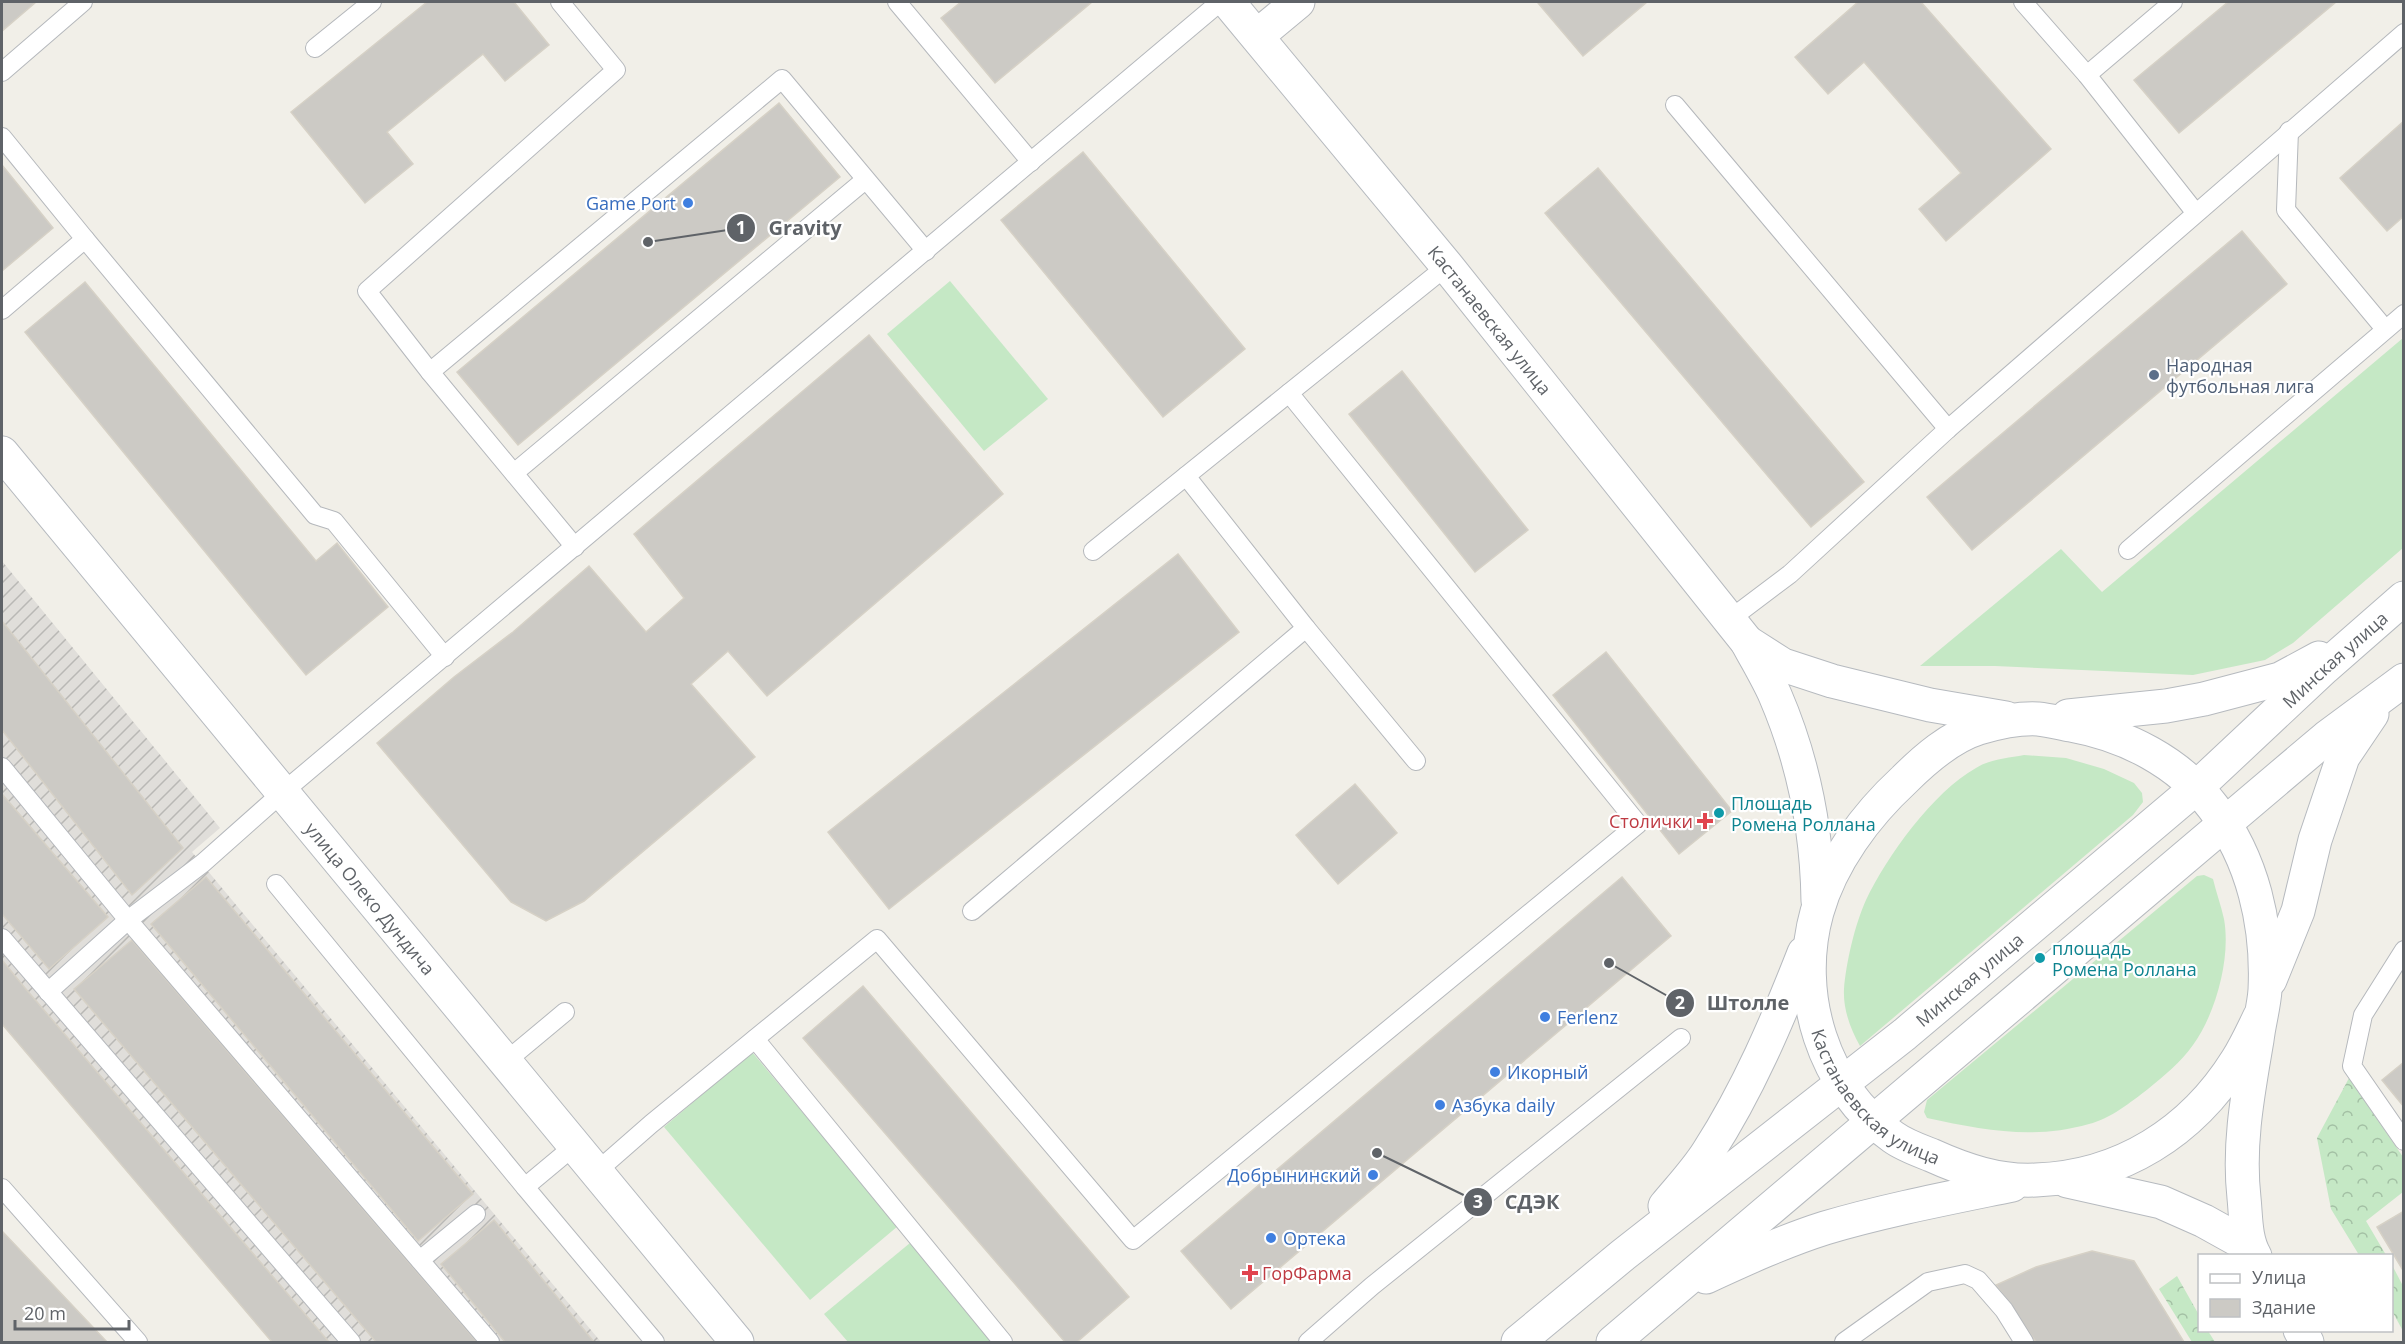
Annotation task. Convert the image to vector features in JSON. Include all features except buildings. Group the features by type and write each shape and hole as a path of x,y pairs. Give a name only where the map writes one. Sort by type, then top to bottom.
{"street":[{"name":"Кастанаевская улица","path":"1228,2 1447,266 1738,631 1774,694 1797,753 1810,810 1817,865 1810,978 1812,1008 1822,1047 1842,1084 1873,1121 1896,1140 1963,1169 1994,1177 2043,1180 2161,1202 2204,1221 2252,1251"},
{"path":"1257,36 1298,2"},
{"name":"улица Олеко Дундича","path":"2,453 506,1062 573,1147 737,1342"},
{"name":"Минская улица","path":"1518,1342 1623,1255 1842,1084 2196,788 2403,598"},
{"name":"Кастанаевская улица","path":"1738,631 1783,665 1832,681 1930,705 2092,729 2136,744 2163,760 2196,788 2225,824 2247,866 2256,892 2264,945 2263,1004 2241,1141 2243,1187 2252,1251"},
{"path":"2029,720 2166,706 2204,699 2280,679 2358,638"},
{"path":"1613,1342 2327,737 2400,683"},
{"path":"2263,1004 2298,911 2315,840 2343,757 2364,724 2400,683"},
{"name":"Кастанаевская улица","path":"1815,922 1833,871 1868,818 1916,768 1949,742 1979,728 2029,720"},
{"path":"1623,1255 1707,1155 1739,1101 1778,1018 1815,922"},
{"name":"Кастанаевская улица","path":"2043,1180 2083,1175 2120,1164 2154,1146 2185,1124 2212,1096 2238,1059 2263,1004"},
{"path":"1669,1294 1765,1250 1823,1229 1888,1211 2043,1180"}],"lane":[{"path":"2,72 83,2"},
{"path":"315,48 372,2"},
{"path":"560,2 616,70 367,291 430,372 575,547"},
{"path":"897,2 1030,162"},
{"path":"48,992 128,920 202,863 283,792 1220,2"},
{"path":"2023,2 2087,75 2195,212"},
{"path":"2087,75 2174,2"},
{"path":"1738,631 1790,574 1947,429 2403,33"},
{"path":"430,372 782,79 926,251"},
{"path":"1675,105 1947,429"},
{"path":"2289,131 2286,210 2385,329"},
{"path":"2,137 315,515 334,521 445,657"},
{"path":"514,473 865,180"},
{"path":"2,310 85,239"},
{"path":"1093,551 1447,266"},
{"path":"2128,550 2403,314"},
{"path":"595,1173 651,1124 877,939 1133,1240 1638,824 1289,393"},
{"path":"1186,476 1306,628 1416,761"},
{"path":"972,911 1306,628"},
{"path":"2,767 128,920 490,1342"},
{"path":"276,884 655,1342"},
{"path":"2,938 351,1342"},
{"path":"2403,950 2363,1015 2352,1066 2403,1140"},
{"path":"506,1062 564,1012"},
{"path":"1308,1342 1407,1257 1681,1038"},
{"path":"755,1039 1003,1342"},
{"path":"525,1186 573,1147"},
{"path":"2,1188 138,1342"},
{"path":"420,1260 476,1214"},
{"path":"1844,1342 1928,1282 1965,1274 1978,1280 2004,1310 2024,1342"}],"shaded area":[{"path":"2,561 220,828 192,852 601,1342 272,1342 2,1024"}],"green space":[{"path":"950,281 1048,399 984,451 887,334"},
{"path":"2403,338 2403,548 2293,643 2265,660 2193,675 1995,666 1920,666 2061,549 2102,592"},
{"path":"2024,755 2066,758 2104,769 2134,783 2142,793 2143,802 2133,815 1860,1046 1848,1018 1844,989 1855,932 1866,900 1875,883 1913,826 1960,779 1981,765"},
{"path":"2204,875 2213,879 2224,919 2225,951 2220,985 2201,1032 2178,1063 2166,1074 2112,1114 2097,1122 2068,1129 2048,1132 2008,1132 1927,1118 1924,1112 1927,1100 2197,876"},
{"path":"752,1052 898,1226 810,1300 664,1127"},
{"path":"2349,1078 2403,1157 2403,1192 2366,1221 2385,1254 2358,1254 2331,1209 2317,1138"},
{"path":"910,1243 992,1342 848,1342 824,1314"},
{"path":"2393,1267 2403,1286 2403,1331 2393,1313"},
{"path":"2177,1276 2198,1313 2198,1332 2209,1332 2215,1342 2192,1342 2159,1289"}],"place":[{"name":"Game Port","path":"688,203"},
{"name":"Gravity","path":"648,242"},
{"name":"Народная футбольная лига","path":"2154,375"},
{"name":"Площадь Ромена Роллана","path":"1719,813"},
{"name":"Столички","path":"1705,821"},
{"name":"площадь Ромена Роллана","path":"2040,958"},
{"name":"Штолле","path":"1609,963"},
{"name":"Ferlenz","path":"1545,1017"},
{"name":"Икорный","path":"1495,1072"},
{"name":"Азбука daily","path":"1440,1105"},
{"name":"СДЭК","path":"1377,1153"},
{"name":"Добрынинский","path":"1373,1175"},
{"name":"Ортека","path":"1271,1238"},
{"name":"ГорФарма","path":"1250,1273"}]}
